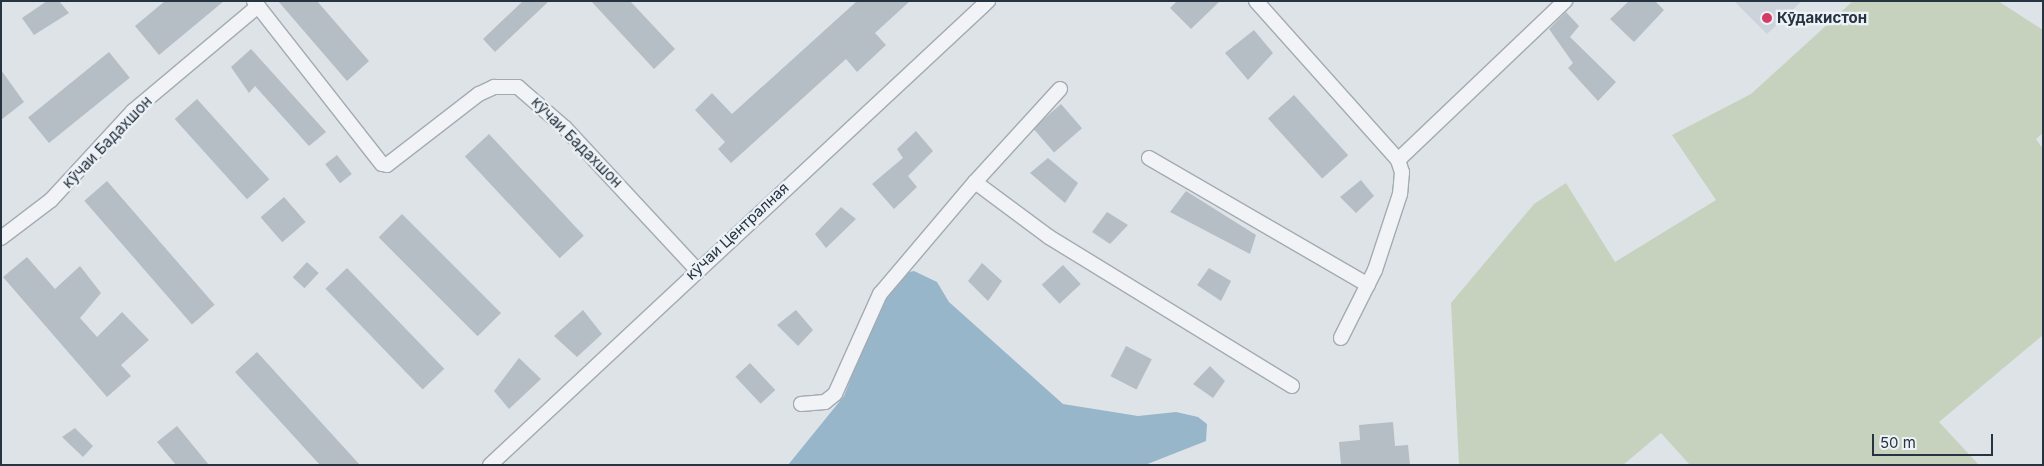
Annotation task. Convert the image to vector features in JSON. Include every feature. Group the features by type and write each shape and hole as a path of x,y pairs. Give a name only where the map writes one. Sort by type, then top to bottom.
{"street":[{"name":"кӯчаи Централная","path":"490,465 696,269 988,1"},
{"path":"1256,1 1398,160 1400,194 1368,285 1341,338"},
{"path":"1398,160 1565,1"},
{"name":"кӯчаи Бадахшон","path":"1,238 51,200 133,112 256,3 382,164 387,165 479,94 494,87 518,87 565,128 696,269"},
{"path":"800,404 825,402 835,394 880,294 974,182 1060,89"},
{"path":"1150,158 1368,285"},
{"path":"974,182 1049,237 1292,386"}],"shaded area":[{"name":"Кӯдакистон","path":"1734,1 1802,1 1767,34"}],"green space":[{"path":"1853,1 1998,1 2043,30 2043,133 2036,139 2043,149 2043,335 1939,422 1979,465 1690,465 1661,433 1623,465 1459,465 1451,303 1534,204 1566,183 1615,262 1716,200 1672,135 1751,94"}],"water":[{"path":"914,271 937,282 949,302 1063,404 1138,416 1176,412 1198,417 1207,424 1206,441 1145,465 788,465 844,396 885,290 895,275"}],"building":[{"path":"47,1 59,1 69,13 34,35 22,18"},
{"path":"165,1 224,1 159,55 135,26"},
{"path":"278,1 317,1 369,61 347,81"},
{"path":"523,1 549,1 495,52 483,39"},
{"path":"591,1 630,1 675,49 654,69"},
{"path":"857,1 910,1 875,33 886,45 857,72 846,59 731,163 718,149 725,142 695,110 712,93 732,114"},
{"path":"1177,1 1220,1 1191,29 1170,8"},
{"path":"1629,1 1655,1 1664,10 1634,42 1610,19"},
{"path":"1566,12 1579,26 1570,37 1616,82 1598,101 1568,68 1573,63 1549,29"},
{"path":"1254,30 1273,53 1248,80 1225,53"},
{"path":"251,49 326,132 309,146 255,86 249,93 231,67"},
{"path":"109,52 130,78 49,143 28,117"},
{"path":"1,70 24,102 1,120"},
{"path":"1294,95 1348,155 1322,179 1268,118"},
{"path":"197,99 269,179 247,199 175,119"},
{"path":"1061,104 1082,128 1054,152 1033,128"},
{"path":"916,131 933,151 908,176 917,187 894,209 872,184 903,158 897,149"},
{"path":"489,134 584,236 560,258 465,157"},
{"path":"337,155 352,174 340,183 325,164"},
{"path":"1048,158 1078,183 1065,203 1030,173"},
{"path":"1361,180 1374,196 1356,213 1340,197"},
{"path":"107,181 215,305 192,324 84,201"},
{"path":"1186,191 1256,235 1250,254 1170,212"},
{"path":"284,197 306,222 282,242 261,217"},
{"path":"841,207 856,219 826,248 815,234"},
{"path":"1107,212 1128,225 1110,244 1092,232"},
{"path":"402,214 501,313 478,336 379,237"},
{"path":"27,257 55,289 80,266 101,293 80,318 97,337 122,312 149,340 121,365 131,376 107,397 3,277"},
{"path":"307,262 319,273 304,288 293,277"},
{"path":"982,263 1002,281 988,301 968,281"},
{"path":"1063,265 1081,284 1060,304 1042,285"},
{"path":"347,268 444,369 423,390 325,289"},
{"path":"1209,268 1231,281 1221,301 1197,285"},
{"path":"583,310 602,334 577,357 554,336"},
{"path":"796,310 813,330 798,346 777,325"},
{"path":"1126,346 1152,359 1136,389 1111,376"},
{"path":"257,352 360,465 320,465 235,372"},
{"path":"519,358 541,379 509,409 494,391"},
{"path":"750,363 775,390 761,404 735,377"},
{"path":"1210,366 1225,381 1213,398 1193,384"},
{"path":"1393,422 1395,446 1408,445 1410,465 1341,465 1339,442 1360,440 1359,425"},
{"path":"177,426 209,465 176,465 157,442"},
{"path":"75,428 93,446 83,457 62,437"}],"place":[{"name":"Кӯдакистон","path":"1767,18"}]}
